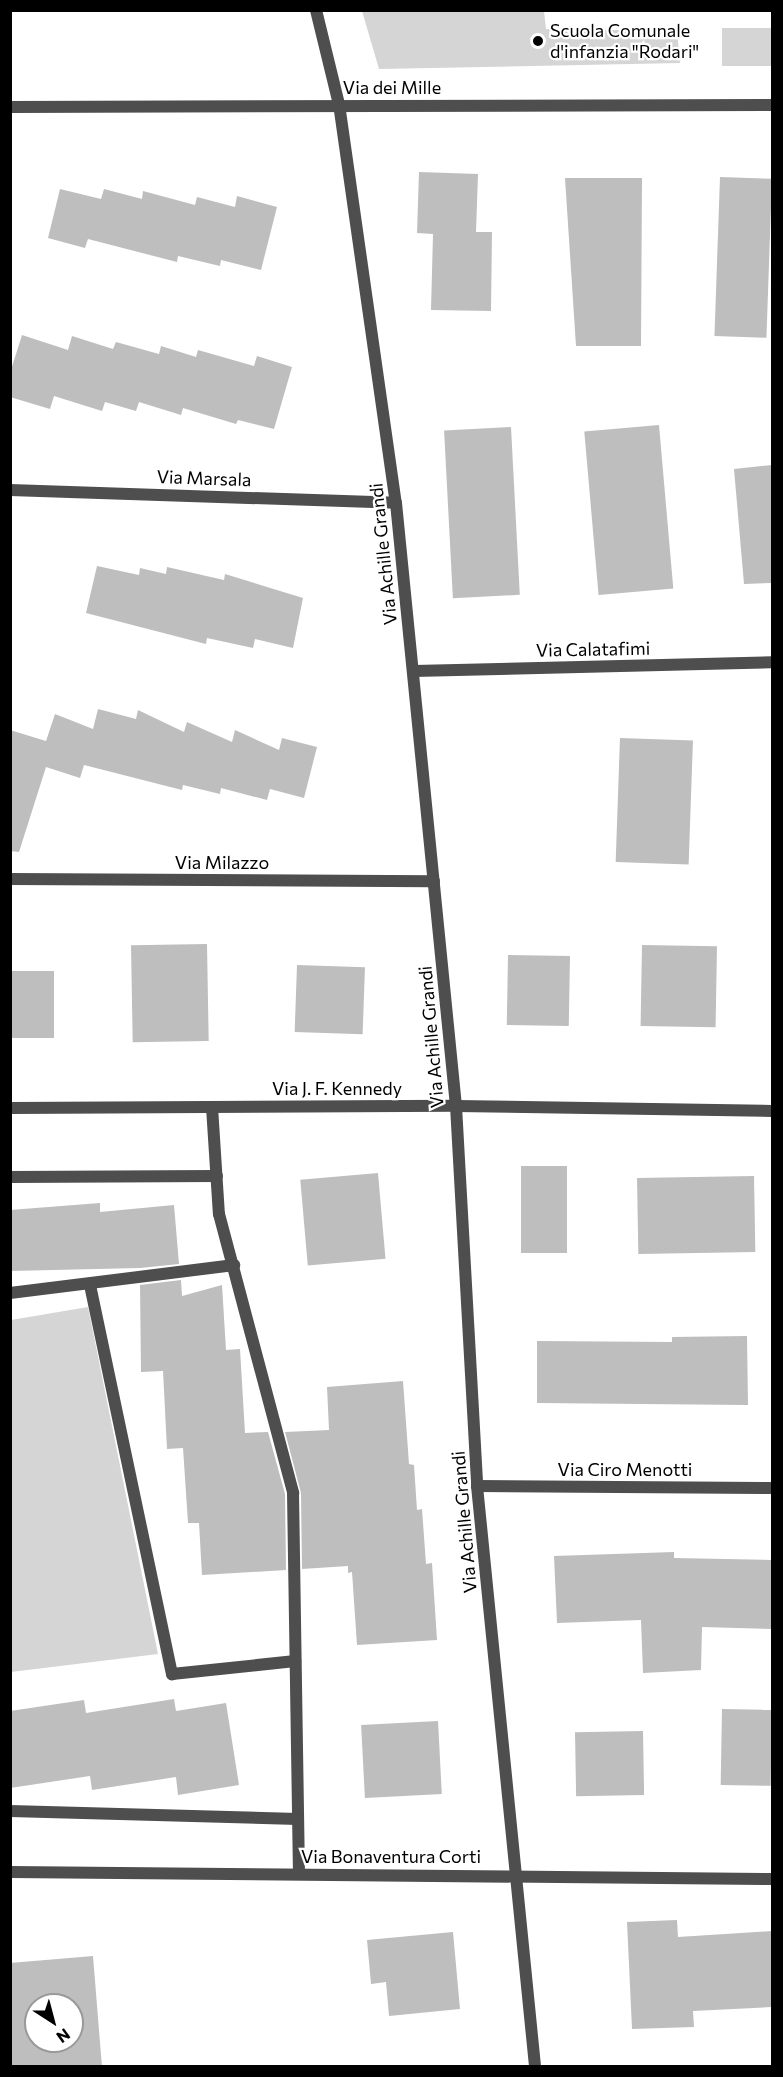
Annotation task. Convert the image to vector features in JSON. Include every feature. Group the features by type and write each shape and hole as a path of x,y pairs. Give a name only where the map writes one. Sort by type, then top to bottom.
{"street":[{"name":"Via Achille Grandi","path":"316,10 339,104 396,503 414,671 456,1106 477,1486 535,2067"},
{"name":"Via dei Mille","path":"10,107 339,104 772,105"},
{"name":"Via Marsala","path":"10,490 396,503"},
{"name":"Via Calatafimi","path":"414,671 772,662"},
{"name":"Via Milazzo","path":"10,879 434,882"},
{"name":"Via J. F. Kennedy","path":"10,1108 456,1106 772,1111"},
{"path":"212,1107 219,1214 293,1492 299,1874"},
{"path":"10,1177 217,1176"},
{"path":"10,1293 90,1285 234,1265"},
{"path":"90,1285 172,1674 296,1661"},
{"name":"Via Ciro Menotti","path":"477,1486 772,1488"},
{"path":"10,1811 298,1819"},
{"name":"Via Bonaventura Corti","path":"10,1872 516,1874 772,1879"}],"shaded area":[{"name":"Scuola Comunale d'infanzia \"Rodari\"","path":"362,11 544,11 546,29 677,31 680,63 379,69"},
{"path":"722,28 772,28 772,66 722,66"},
{"path":"88,1307 158,1654 11,1672 11,1320"}],"building":[{"path":"419,172 478,174 476,232 492,232 491,311 431,310 433,234 417,233"},
{"path":"720,177 772,179 766,338 714,336"},
{"path":"565,178 642,178 641,346 576,346"},
{"path":"60,189 101,199 104,189 142,199 143,191 195,205 197,197 235,207 237,196 277,207 261,270 221,260 220,266 178,256 177,262 88,239 85,248 48,238"},
{"path":"22,335 68,350 72,336 113,349 116,342 159,354 161,346 196,357 198,350 254,366 257,356 292,367 274,429 238,420 236,424 183,408 181,415 139,402 136,411 105,402 102,411 54,396 50,409 10,397 10,373"},
{"path":"659,425 673,588 599,595 584,432"},
{"path":"511,427 520,595 453,598 444,431"},
{"path":"772,465 772,583 744,584 734,469"},
{"path":"97,566 139,575 140,568 166,574 167,567 224,580 225,574 303,598 293,648 255,639 253,648 207,638 206,644 86,613"},
{"path":"98,709 136,719 138,710 184,732 187,722 232,742 235,730 279,750 282,738 317,747 304,798 270,789 267,800 221,788 220,794 183,785 182,790 84,765 80,778 46,767 19,852 10,851 10,730 46,741 55,714 93,729"},
{"path":"620,738 693,741 689,864 616,862"},
{"path":"207,944 209,1041 133,1042 131,945"},
{"path":"642,945 717,946 716,1027 641,1026"},
{"path":"508,955 570,956 569,1026 507,1025"},
{"path":"297,965 365,967 363,1034 295,1032"},
{"path":"10,971 54,971 54,1038 10,1038"},
{"path":"521,1166 567,1166 567,1253 521,1253"},
{"path":"378,1173 385,1259 308,1265 300,1180"},
{"path":"754,1176 755,1252 638,1254 637,1178"},
{"path":"100,1203 100,1212 174,1205 179,1264 140,1268 10,1271 10,1210"},
{"path":"181,1280 182,1296 222,1285 226,1350 240,1349 245,1433 268,1432 285,1494 286,1570 202,1575 199,1523 188,1523 183,1448 167,1449 163,1371 141,1372 140,1285"},
{"path":"747,1336 748,1405 537,1403 537,1341 672,1342 672,1337"},
{"path":"403,1381 409,1464 414,1465 417,1510 422,1509 426,1564 432,1563 437,1640 357,1645 352,1572 348,1573 348,1566 302,1569 301,1493 285,1432 329,1430 327,1387"},
{"path":"674,1552 674,1558 772,1560 772,1629 702,1627 701,1670 643,1673 641,1620 557,1623 554,1556"},
{"path":"174,1699 176,1711 226,1703 239,1785 178,1795 176,1777 92,1790 90,1776 10,1788 10,1711 84,1700 86,1713"},
{"path":"722,1709 772,1710 771,1786 721,1785"},
{"path":"438,1721 442,1794 365,1798 361,1725"},
{"path":"643,1731 644,1795 576,1796 575,1732"},
{"path":"677,1920 678,1937 772,1931 772,2007 693,2011 694,2027 632,2029 627,1922"},
{"path":"453,1932 460,2009 389,2016 386,1982 371,1984 367,1940"},
{"path":"93,1956 102,2067 10,2067 10,1963"}],"place":[{"name":"Scuola Comunale d'infanzia \"Rodari\"","path":"538,41"}]}
